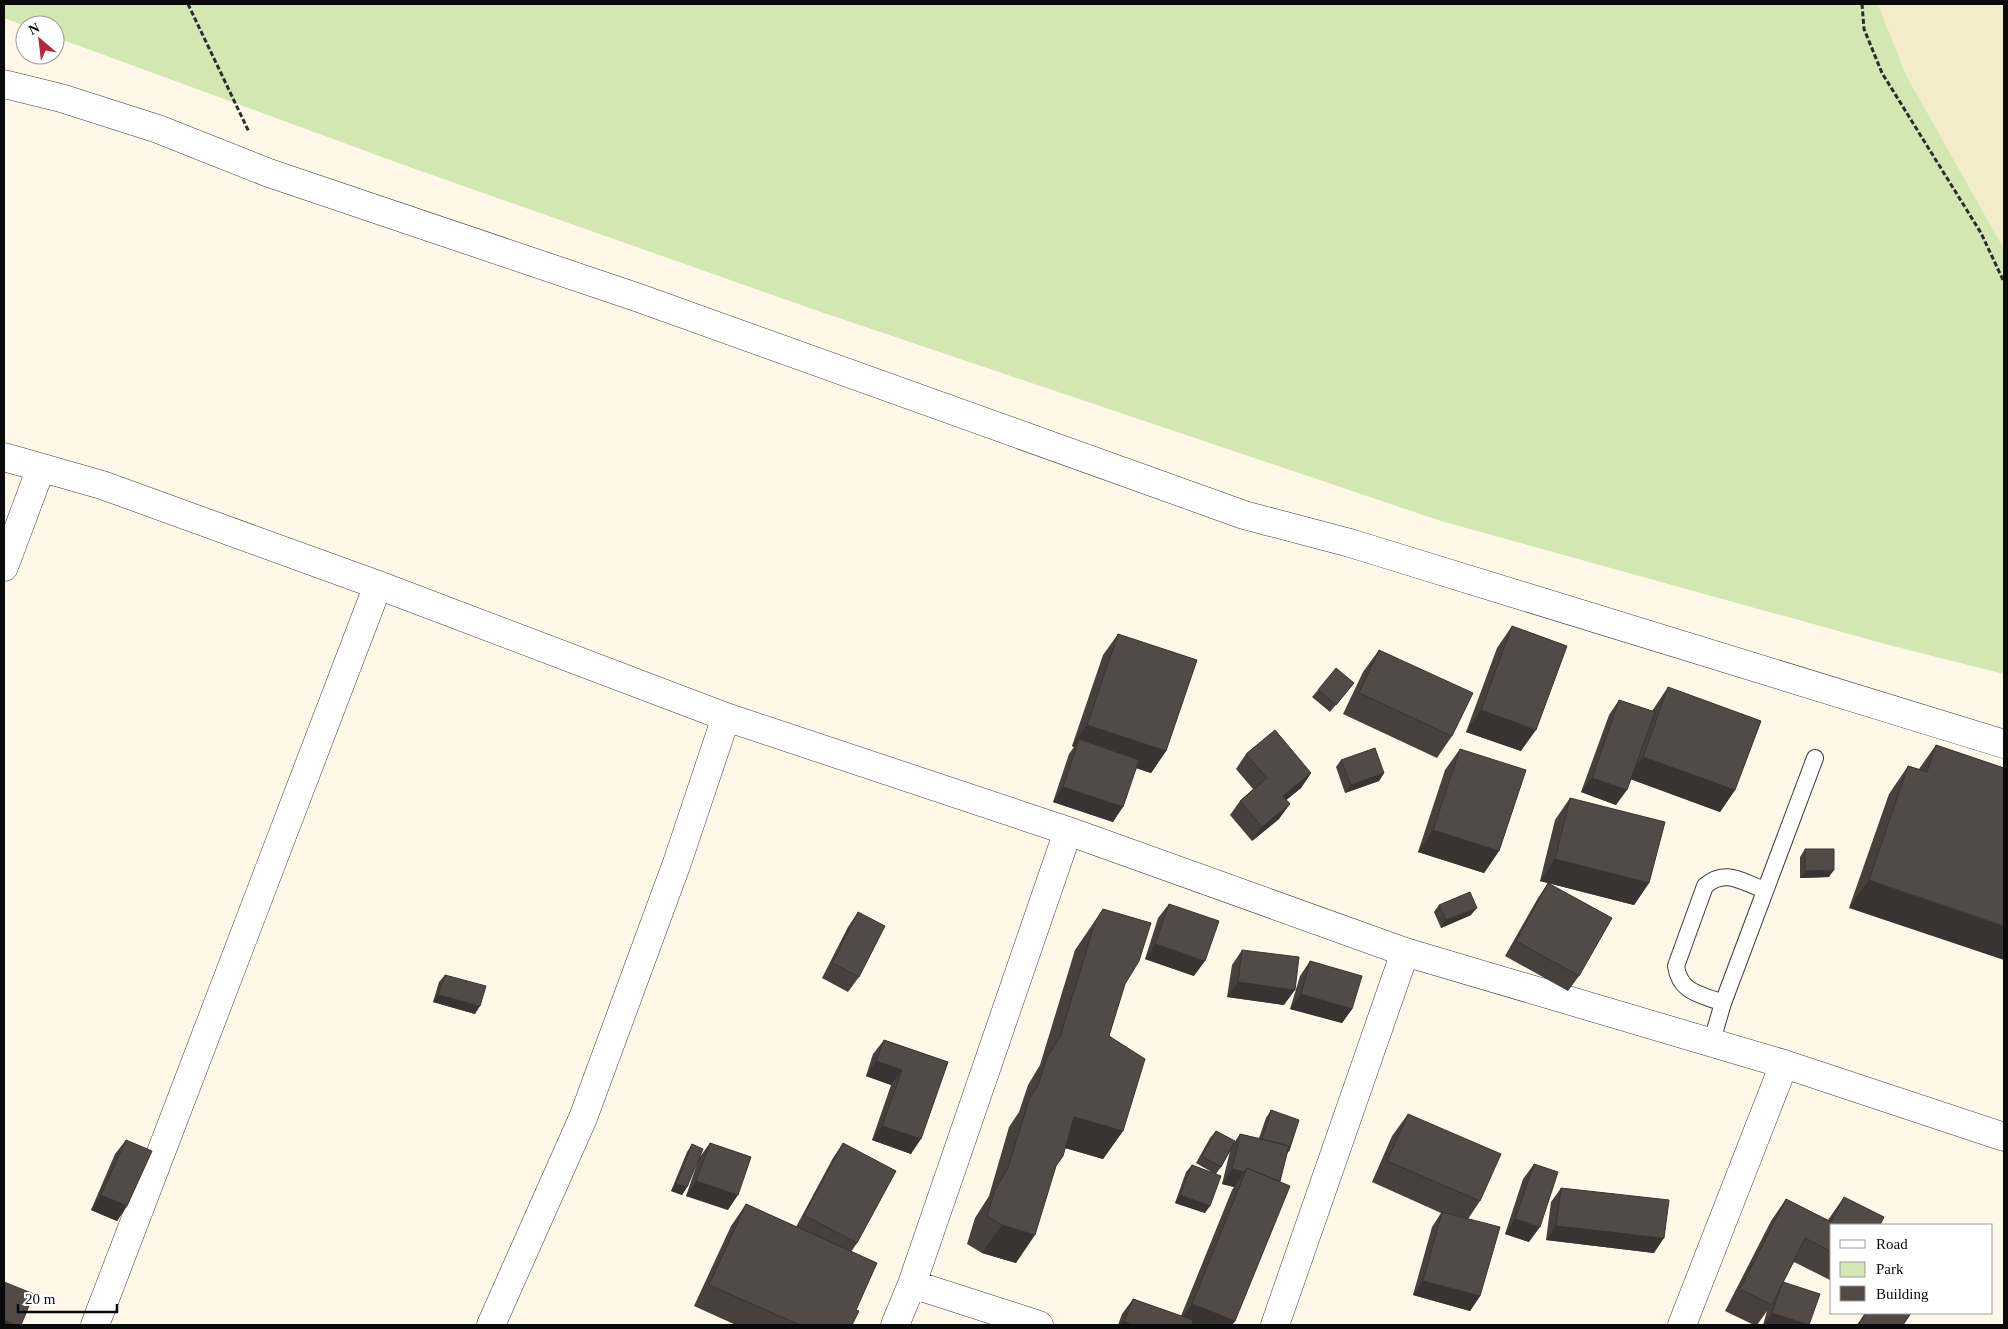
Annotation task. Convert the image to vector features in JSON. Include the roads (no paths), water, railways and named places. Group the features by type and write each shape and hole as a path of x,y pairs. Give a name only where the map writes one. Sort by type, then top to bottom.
{"street":[{"path":"4,84 61,98 158,129 269,173 639,298 1244,515 1350,542 2004,744"},
{"path":"4,457 102,484 378,585 726,717 1068,831 1405,952 1711,1044 1784,1064 2004,1137"},
{"path":"4,567 42,468"},
{"path":"95,1325 378,585"},
{"path":"491,1325 583,1118 677,863 726,717"},
{"path":"895,1325 912,1284 1068,831"},
{"path":"1275,1325 1405,952"},
{"path":"1682,1325 1784,1064"},
{"path":"912,1284 1039,1325"}],"lane":[{"path":"1711,1044 1723,1003 1815,758"},
{"path":"1723,1003 1684,987 1678,977 1676,966 1705,886 1713,879 1725,876 1765,890"}]}
